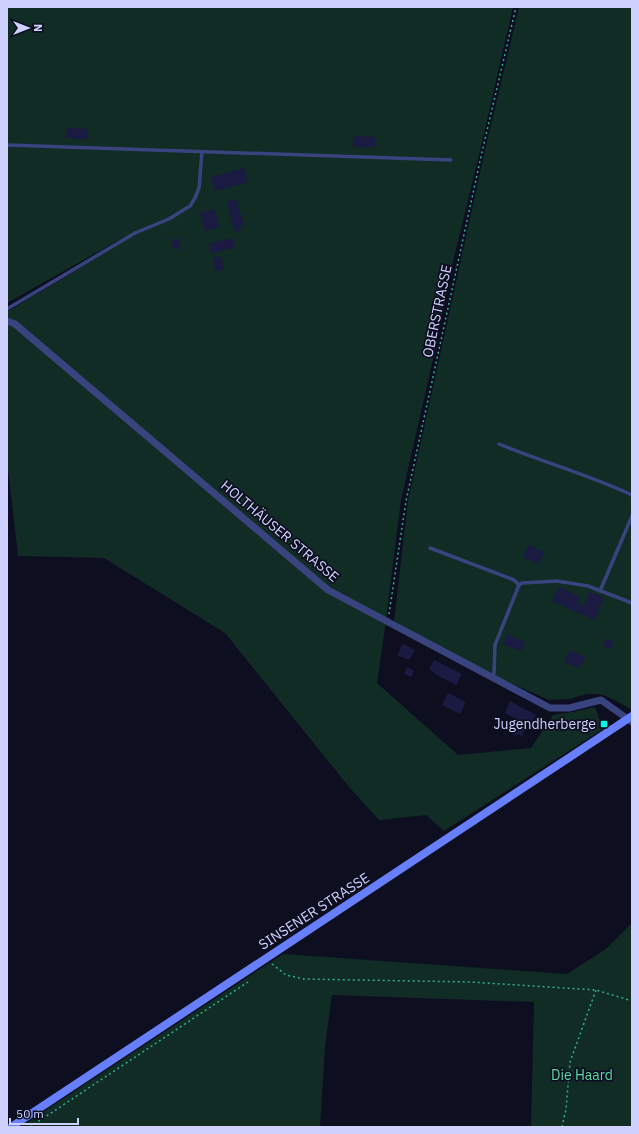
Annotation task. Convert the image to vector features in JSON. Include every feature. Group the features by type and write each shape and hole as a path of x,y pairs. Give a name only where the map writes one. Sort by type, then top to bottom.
{"main road":[{"name":"SINSENER STRASSE","path":"11,1127 630,719"}],"street":[{"name":"HOLTHÄUSER STRASSE","path":"7,321 16,324 328,590 550,708 569,708 601,700 630,719"}],"lane":[{"path":"7,145 451,160"},
{"path":"7,309 135,232 169,219 190,206 195,198 198,188 202,152"},
{"path":"499,444 613,486 632,495"},
{"path":"600,591 632,516"},
{"path":"430,548 514,580 519,585"},
{"path":"492,678 494,673 495,645 519,585 522,583 557,581 588,586 632,603"}],"path":[{"name":"OBERSTRASSE","path":"388,622 406,501 482,152 516,7"},
{"path":"267,958 272,965 286,975 304,979 470,982 596,990 632,1001"},
{"path":"562,1127 566,1110 570,1062 596,990"}],"green space":[{"path":"7,7 513,7 451,270 434,355 401,500 377,683 458,755 531,748 553,715 595,707 603,729 444,831 426,815 379,820 349,787 225,633 104,558 18,556 7,460 7,312 131,237 128,235 7,303"},
{"path":"519,7 632,7 632,710 611,698 599,694 587,694 570,699 549,700 495,676 394,621 408,501 485,150"},
{"name":"Die Haard","path":"632,923 632,1127 531,1127 534,1002 332,995 325,1046 320,1127 20,1127 283,954 567,974 606,949"}],"building":[{"path":"67,128 88,129 87,139 66,138"},
{"path":"354,136 375,137 375,147 353,147"},
{"path":"244,168 248,182 215,191 211,177"},
{"path":"236,199 244,225 240,226 241,230 235,232 227,202"},
{"path":"214,209 219,227 205,231 200,213"},
{"path":"232,238 235,247 211,254 209,244"},
{"path":"172,239 179,239 180,249 173,249"},
{"path":"220,256 224,269 216,271 213,258"},
{"path":"528,545 544,552 539,564 523,557"},
{"path":"559,587 580,597 578,603 584,606 590,592 604,598 594,620 552,601"},
{"path":"507,634 525,642 521,651 503,644"},
{"path":"606,638 614,642 610,649 603,646"},
{"path":"403,644 415,650 409,660 397,655"},
{"path":"570,650 585,657 579,668 564,662"},
{"path":"434,660 462,674 456,685 435,674 429,669"},
{"path":"407,667 414,671 411,677 404,674"},
{"path":"448,693 466,702 460,714 442,705"},
{"path":"510,701 536,715 530,726 527,725 522,736 517,734 515,736 511,731 517,720 505,713"}],"place":[{"name":"Jugendherberge","path":"604,724"}]}
